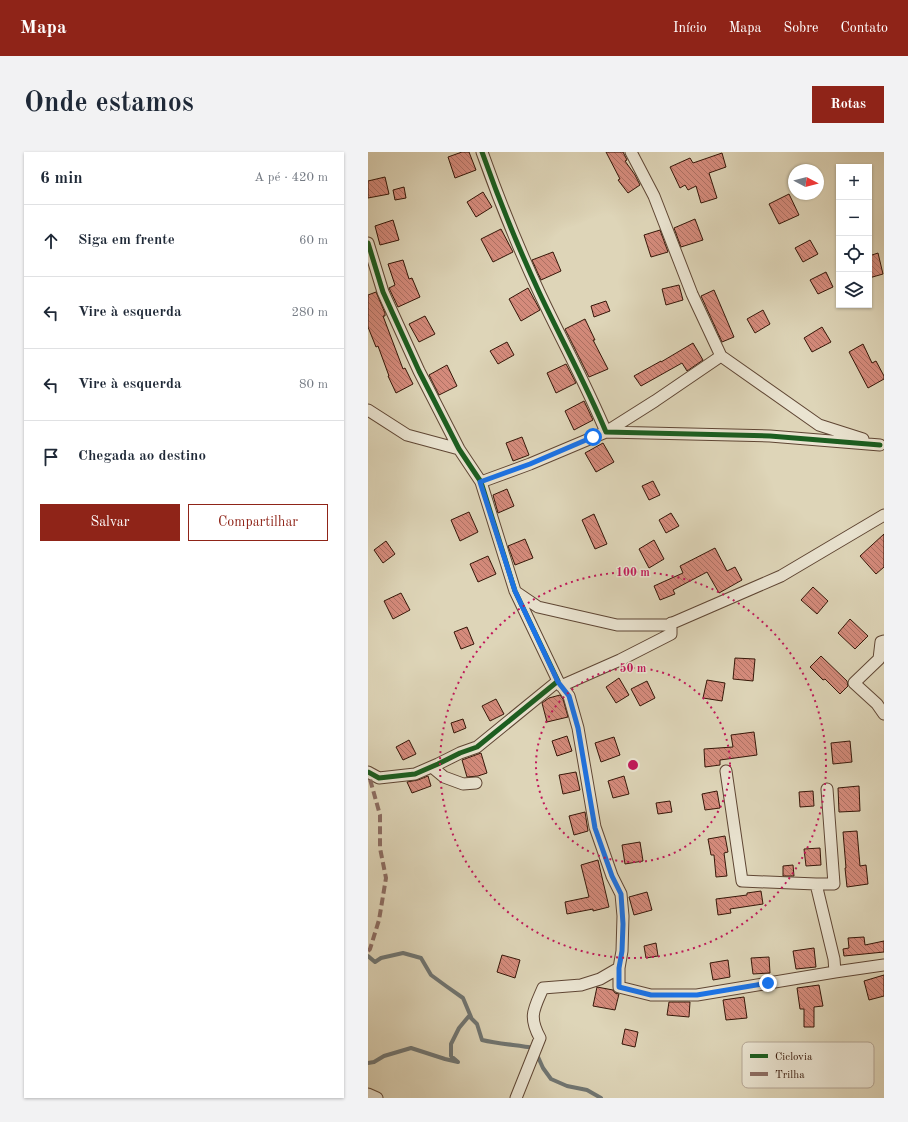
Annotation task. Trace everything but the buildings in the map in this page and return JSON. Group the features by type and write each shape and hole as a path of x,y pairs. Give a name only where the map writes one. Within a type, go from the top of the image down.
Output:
{"street":[{"path":"482,152 500,202 539,291 593,401 606,432"},
{"path":"631,152 654,196 692,294 721,356 819,425 882,445"},
{"path":"368,243 382,292 419,371 459,449 480,482 515,591 559,684 569,696 578,728 595,828 612,876 621,894 623,916 619,987 651,995 697,995 884,965"},
{"path":"480,482 530,464 606,432 721,356"},
{"path":"368,410 407,435 459,449"},
{"path":"606,432 770,436 882,445"},
{"path":"515,591 538,606 617,625 668,624 781,576 883,517"},
{"path":"368,772 379,778 415,774 478,747 559,684 620,660 671,634 671,623"},
{"path":"884,641 882,642 880,659 854,684 877,704 884,714"},
{"path":"432,767 444,777 463,784 476,783"},
{"path":"726,771 742,881 834,884 827,789"},
{"path":"816,884 834,959 835,972"},
{"path":"516,1098 540,1038 535,1028 533,1012 542,988 581,985 600,979 619,968"},
{"path":"368,1094 377,1098"}],"waterway":[{"path":"368,956 375,962 381,958 403,953 421,958 431,975 463,998 471,1017"},
{"path":"368,1063 374,1062 384,1056 411,1048 458,1062 451,1056 451,1044 459,1028 469,1016 477,1024 482,1040 534,1048 543,1068 551,1079 567,1086 587,1090 601,1098"}],"marked path":[{"path":"368,772 380,815 380,848 386,878 379,920 370,949 368,951"}],"cycle path":[{"path":"482,152 502,206 547,310 590,396 606,432 770,436 880,445"},
{"path":"368,243 383,292 419,371 459,449 481,482 515,591 558,681 477,747 460,753 415,774 379,778 368,772"}],"route":[{"path":"593,437 530,464 480,482 515,591 558,682 569,696 578,728 595,828 612,876 621,894 623,924 622,951 619,968 619,987 651,995 697,995 768,983"}]}
